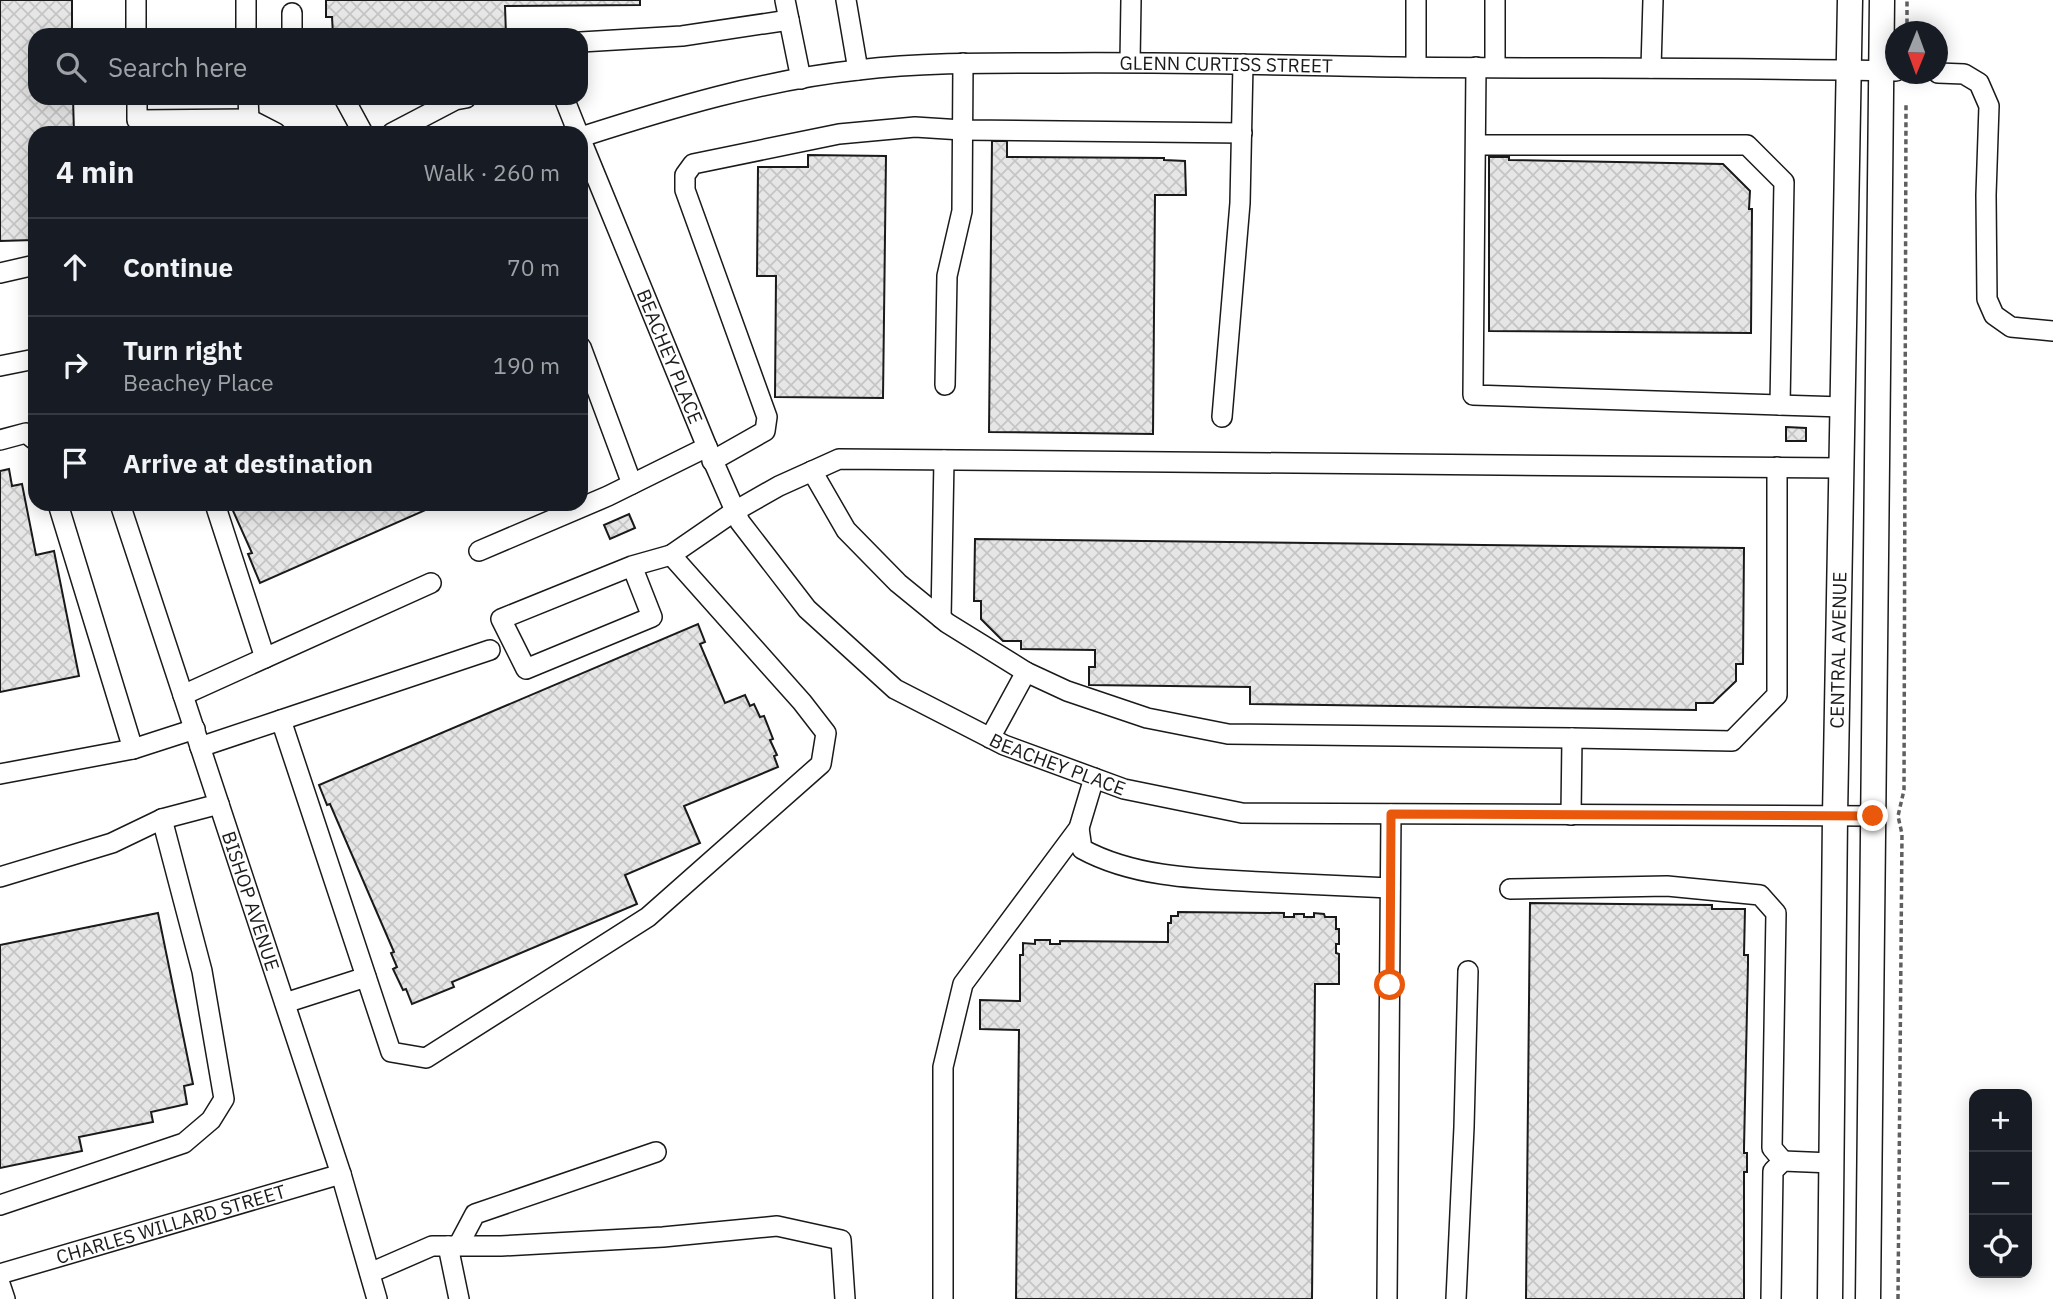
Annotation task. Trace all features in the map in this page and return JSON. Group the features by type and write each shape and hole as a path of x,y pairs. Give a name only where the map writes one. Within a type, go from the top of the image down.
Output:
{"main road":[{"name":"CENTRAL AVENUE","path":"1830,1299 1835,816 1850,0"},
{"name":"CENTRAL AVENUE","path":"1882,0 1885,36"},
{"name":"CENTRAL AVENUE","path":"1868,1299 1877,469 1888,84"},
{"path":"1842,468 1877,469"},
{"path":"1832,1163 1869,1163"}],"street":[{"path":"136,0 136,28"},
{"path":"246,0 246,28"},
{"path":"785,0 801,79"},
{"path":"846,0 858,70"},
{"path":"1129,62 1130,0"},
{"path":"1416,0 1416,67"},
{"path":"1495,0 1476,145 1473,395 1843,407"},
{"path":"1651,68 1653,0"},
{"path":"292,13 292,28"},
{"path":"588,43 682,36 789,20"},
{"name":"GLENN CURTISS STREET","path":"588,135 689,103 801,79 858,70 963,63 1129,62 1885,71"},
{"path":"945,385 947,276 962,211 963,63"},
{"path":"1222,417 1240,203 1244,64"},
{"path":"1948,73 1964,74 1979,83 1989,106 1987,299 1994,315 2011,327 2045,331"},
{"path":"137,105 137,120 248,126 248,105"},
{"path":"348,105 359,126"},
{"path":"406,126 446,105"},
{"name":"BEACHEY PLACE","path":"567,105 575,126"},
{"path":"588,503 765,431 767,417 685,190 685,175 693,164 839,134 915,127 962,130 1242,133"},
{"path":"1476,145 1747,145 1784,182 1780,405"},
{"name":"BEACHEY PLACE","path":"588,157 709,454 740,522 807,609 895,689 990,738 1124,789 1242,813 1873,816"},
{"path":"0,274 28,267"},
{"path":"0,366 28,360"},
{"path":"588,366 632,484"},
{"path":"0,440 28,435"},
{"path":"632,566 652,618 526,669 501,619 632,566 671,555 735,511 779,486 839,459 1842,468"},
{"path":"941,618 944,460"},
{"path":"812,471 846,530 898,583 941,618 1026,672 1066,691 1147,718 1228,734 1732,741 1777,695 1777,467"},
{"path":"60,511 133,749"},
{"name":"BISHOP AVENUE","path":"122,511 341,1174 377,1299"},
{"path":"217,511 265,658"},
{"path":"479,551 570,511"},
{"path":"281,720 391,1052 426,1058 648,917 821,764 826,733 802,702 671,555"},
{"path":"183,695 431,583"},
{"path":"0,774 281,720 490,650"},
{"path":"990,738 1026,672"},
{"path":"1571,815 1572,738"},
{"path":"943,1299 943,1067 963,984 1079,828 1094,778"},
{"path":"0,877 112,843 162,819 219,804"},
{"path":"1387,1299 1391,814"},
{"path":"0,1205 184,1143 211,1120 225,1099 202,971 162,819"},
{"path":"1079,828 1082,849 1100,859 1137,868 1194,878 1390,888"},
{"path":"1510,889 1667,886 1760,895 1776,913 1772,1148 1783,1161"},
{"path":"1456,1299 1468,971"},
{"path":"285,1003 366,977"},
{"path":"458,1299 453,1246 475,1214 656,1152"},
{"path":"1771,1299 1773,1171 1783,1161 1832,1163"},
{"name":"CHARLES WILLARD STREET","path":"0,1274 341,1174"},
{"path":"370,1273 432,1246 663,1237 777,1226 841,1240 845,1299"},
{"path":"0,1284 5,1299"}],"path":[{"path":"1907,0 1907,21"},
{"path":"1898,1299 1902,834 1898,816 1905,776 1906,105"}],"building":[{"path":"0,0 72,0 72,28 28,28 28,105 73,105 74,126 28,126 28,240 0,241"},
{"path":"326,0 640,0 640,5 505,6 506,28 333,28 332,17 326,17"},
{"path":"992,141 1007,141 1007,157 1164,158 1185,161 1186,195 1155,195 1153,434 989,432"},
{"path":"808,155 886,156 883,398 775,397 776,276 757,276 758,167 808,167"},
{"path":"1489,157 1509,157 1509,160 1723,164 1750,191 1751,333 1489,331"},
{"path":"1786,427 1806,428 1806,441 1786,441"},
{"path":"9,469 12,486 22,484 36,555 54,551 79,676 0,692 0,471"},
{"path":"233,511 423,511 260,583 248,554 252,553"},
{"path":"629,514 635,528 610,539 604,525"},
{"path":"975,539 1744,548 1743,664 1736,664 1736,681 1713,703 1696,703 1696,710 1250,704 1250,687 1089,685 1089,667 1095,667 1095,650 1021,649 1021,641 1003,641 981,619 981,601 974,601"},
{"path":"698,624 705,642 700,644 725,703 745,695 750,706 754,704 760,717 764,716 773,739 770,740 777,755 774,756 778,767 684,806 700,843 625,875 637,904 452,982 454,987 412,1004 393,969 397,967 391,953 394,952 330,804 327,805 319,785"},
{"path":"1530,903 1712,905 1712,909 1745,909 1744,955 1748,955 1748,964 1744,1299 1526,1299"},
{"path":"1178,912 1284,913 1284,917 1304,914 1304,917 1314,917 1314,913 1336,917 1336,929 1339,929 1336,953 1339,954 1339,984 1315,984 1312,1299 1016,1299 1019,1030 980,1029 980,1000 1020,1001 1020,955 1023,955 1023,943 1035,944 1035,940 1050,940 1050,944 1060,944 1060,941 1168,942 1168,923 1171,923 1171,916 1178,916"},
{"path":"158,913 193,1084 184,1086 187,1104 151,1112 153,1122 79,1137 82,1151 0,1168 0,945"}],"route":[{"path":"1390,985 1391,814 1873,816"}]}
